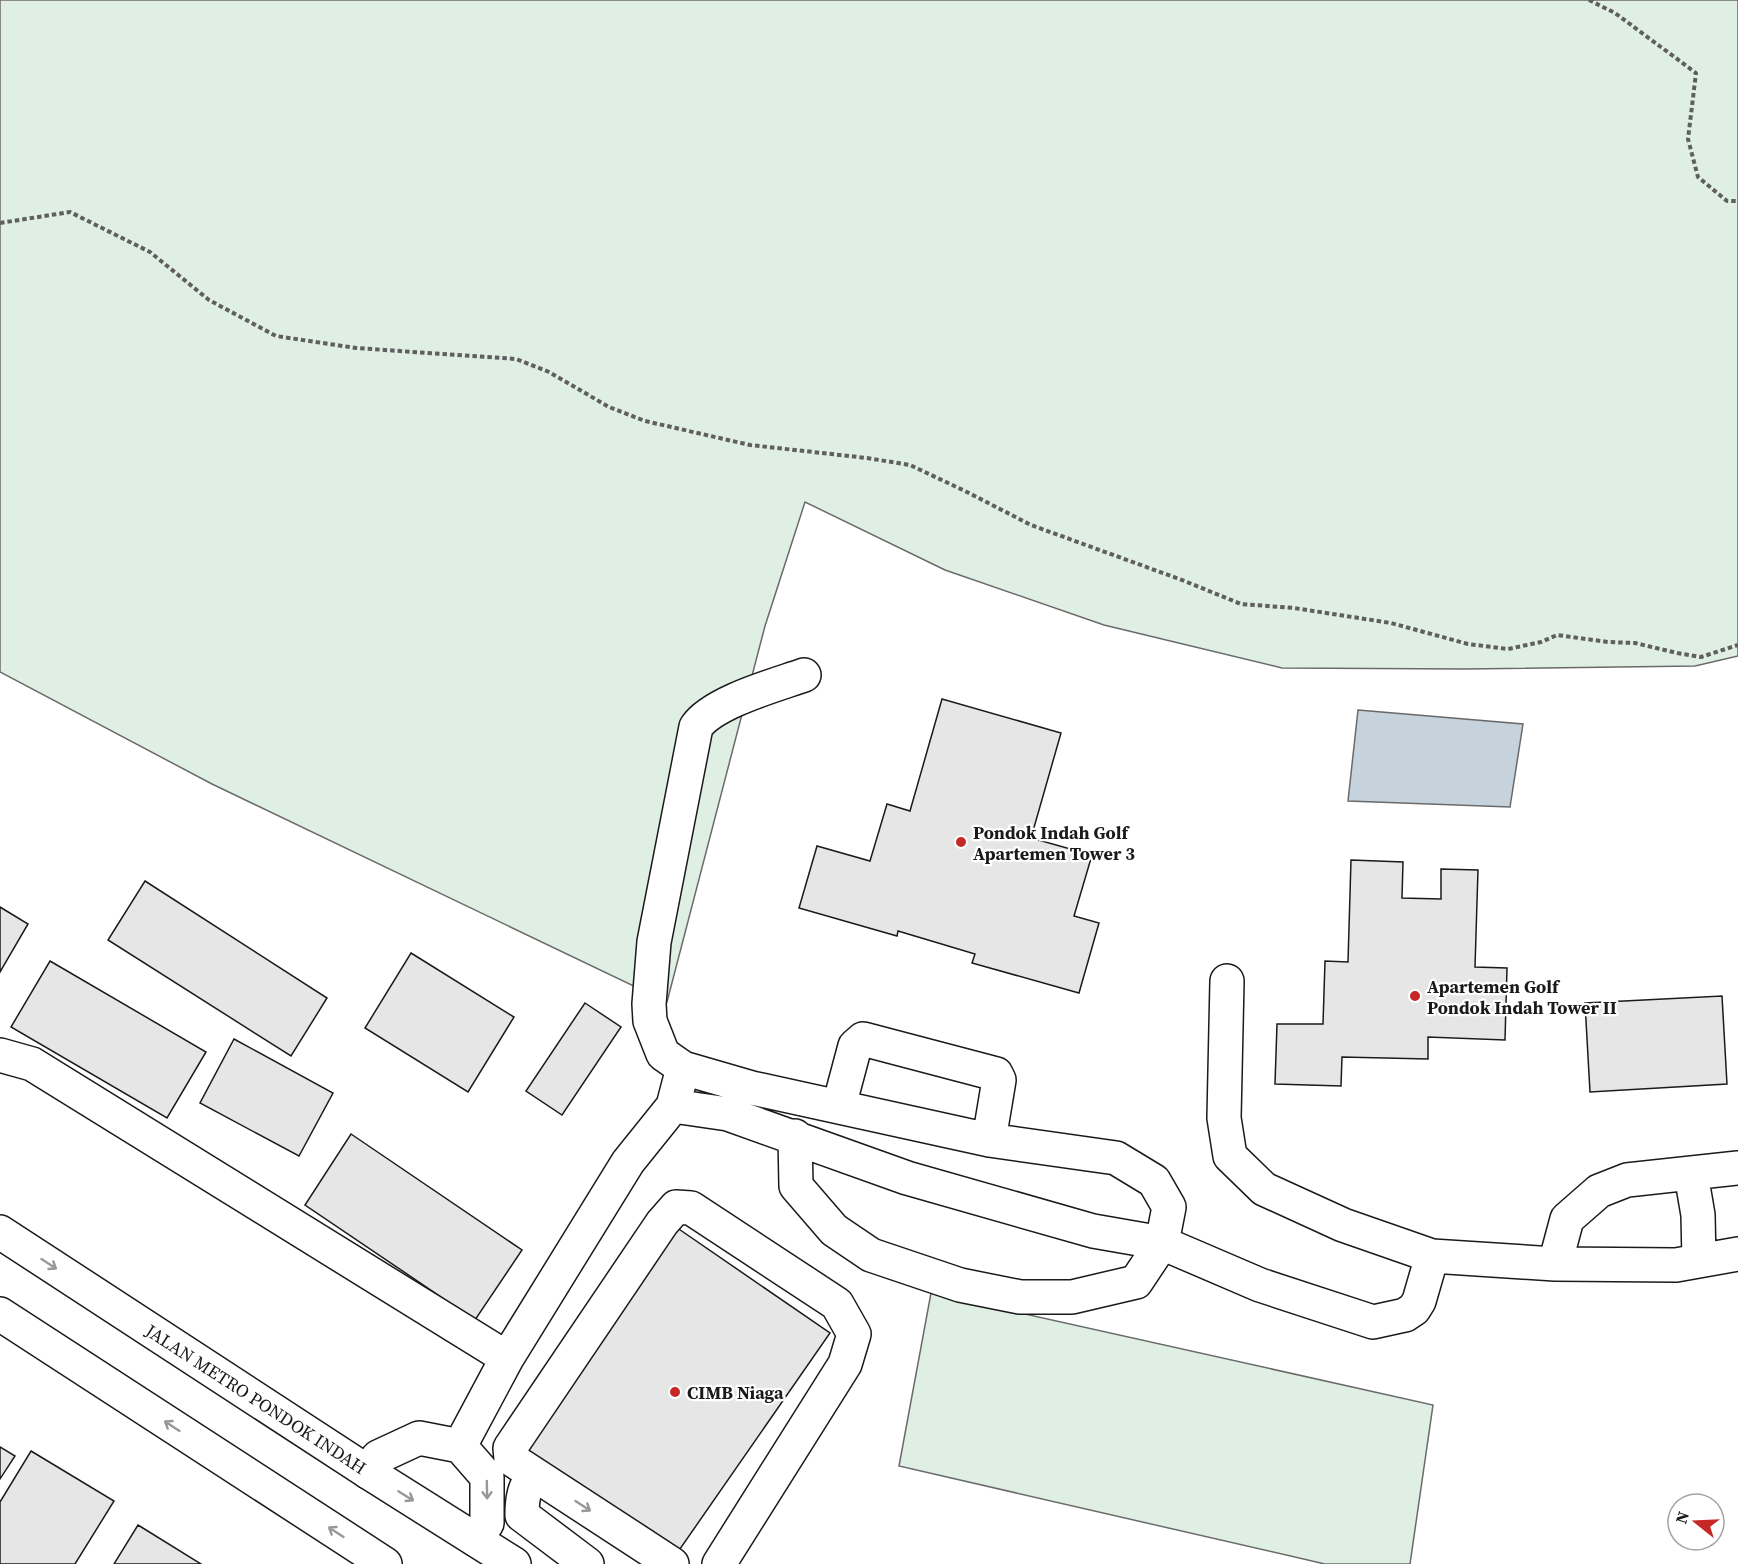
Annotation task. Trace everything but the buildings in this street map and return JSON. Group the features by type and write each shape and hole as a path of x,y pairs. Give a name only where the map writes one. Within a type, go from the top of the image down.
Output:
{"main road":[{"path":"795,1136 796,1185 834,1230 871,1255 960,1285 1020,1297 1072,1297 1110,1290 1136,1282 1162,1243 1169,1207 1155,1181 1116,1158 990,1140 752,1088 683,1068 663,1054 650,1021 648,1004 654,942 696,727 709,714 738,699 804,675"},
{"path":"1227,981 1224,1118 1230,1156 1264,1189 1344,1225 1432,1256 1555,1264 1676,1265 1738,1254"},
{"path":"839,1106 855,1046 863,1039 996,1074 999,1080 990,1140"},
{"path":"0,1055 32,1064 507,1358"},
{"path":"460,1446 507,1358 628,1162 673,1106 683,1068"},
{"path":"673,1106 728,1114 795,1136 907,1178 1093,1231 1162,1243 1260,1285 1373,1322 1406,1315 1414,1309 1419,1301 1432,1256"},
{"path":"1555,1264 1567,1219 1599,1191 1627,1180 1738,1168"},
{"path":"1691,1174 1698,1215 1700,1261"},
{"path":"665,1562 511,1460 510,1448 662,1223 676,1207 692,1208 837,1304 854,1334 845,1364 719,1564"},
{"name":"JALAN METRO PONDOK INDAH","path":"0,1232 368,1472 514,1564"},
{"path":"0,1314 385,1564"},
{"path":"368,1472 378,1457 419,1438 460,1446 487,1477 487,1523 476,1540"},
{"path":"534,1474 522,1498 522,1515 586,1564"}],"path":[{"path":"1589,0 1615,13 1696,73 1688,139 1698,177 1727,201 1738,201"},
{"path":"0,223 70,212 150,252 209,300 276,336 356,348 516,359 549,372 609,407 645,421 750,445 910,465 965,490 1031,525 1241,604 1294,608 1391,624 1468,644 1508,649 1540,642 1557,635 1635,643 1677,654 1701,657 1738,645"}],"green space":[{"path":"0,0 1738,0 1738,656 1695,666 1465,669 1282,668 1104,625 945,570 805,502 765,626 667,1002 212,784 0,672"},
{"path":"931,1293 1433,1405 1410,1564 1325,1564 899,1466"}],"shaded area":[{"path":"1358,710 1523,724 1510,807 1348,801"}],"place":[{"name":"Pondok Indah Golf Apartemen Tower 3","path":"961,842"},
{"name":"Apartemen Golf Pondok Indah Tower II","path":"1415,996"},
{"name":"CIMB Niaga","path":"675,1392"}]}
